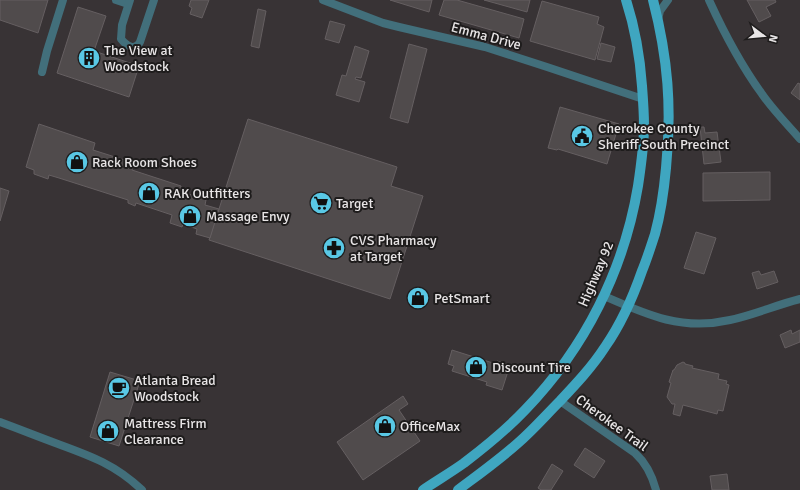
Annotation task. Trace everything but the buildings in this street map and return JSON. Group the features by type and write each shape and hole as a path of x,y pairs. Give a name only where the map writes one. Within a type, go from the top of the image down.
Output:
{"main road":[{"name":"Highway 92","path":"423,490 464,463 506,429 526,410 544,389 585,333 604,296 623,250 635,203 643,152 643,99 637,43 626,0"},
{"path":"458,490 519,443 541,422 577,383 606,347 618,327 639,281 655,233 665,182 668,149 669,105 666,59 653,0"}],"street":[{"path":"42,72 63,0"},
{"path":"116,0 129,2 122,25 121,39 126,44 135,47 138,46 140,42 154,0"},
{"name":"Emma Drive","path":"323,0 383,23 485,47 643,99"},
{"path":"658,20 660,11 668,0"},
{"path":"706,0 711,4 731,45 750,78 800,139"},
{"path":"604,296 664,319 682,323 699,324 731,320 800,299"},
{"name":"Cherokee Trail","path":"560,401 643,460 649,470 656,490"},
{"path":"0,422 102,461 114,467 142,490"}],"place":[{"name":"The View at Woodstock","path":"89,58"},
{"name":"Cherokee County Sheriff South Precinct","path":"582,136"},
{"name":"Rack Room Shoes","path":"77,162"},
{"name":"RAK Outfitters","path":"149,193"},
{"name":"Target","path":"321,203"},
{"name":"Massage Envy","path":"190,216"},
{"name":"CVS Pharmacy at Target","path":"334,248"},
{"name":"PetSmart","path":"418,298"},
{"name":"Discount Tire","path":"476,367"},
{"name":"Atlanta Bread Woodstock","path":"119,388"},
{"name":"OfficeMax","path":"385,426"},
{"name":"Mattress Firm Clearance","path":"108,431"}]}
